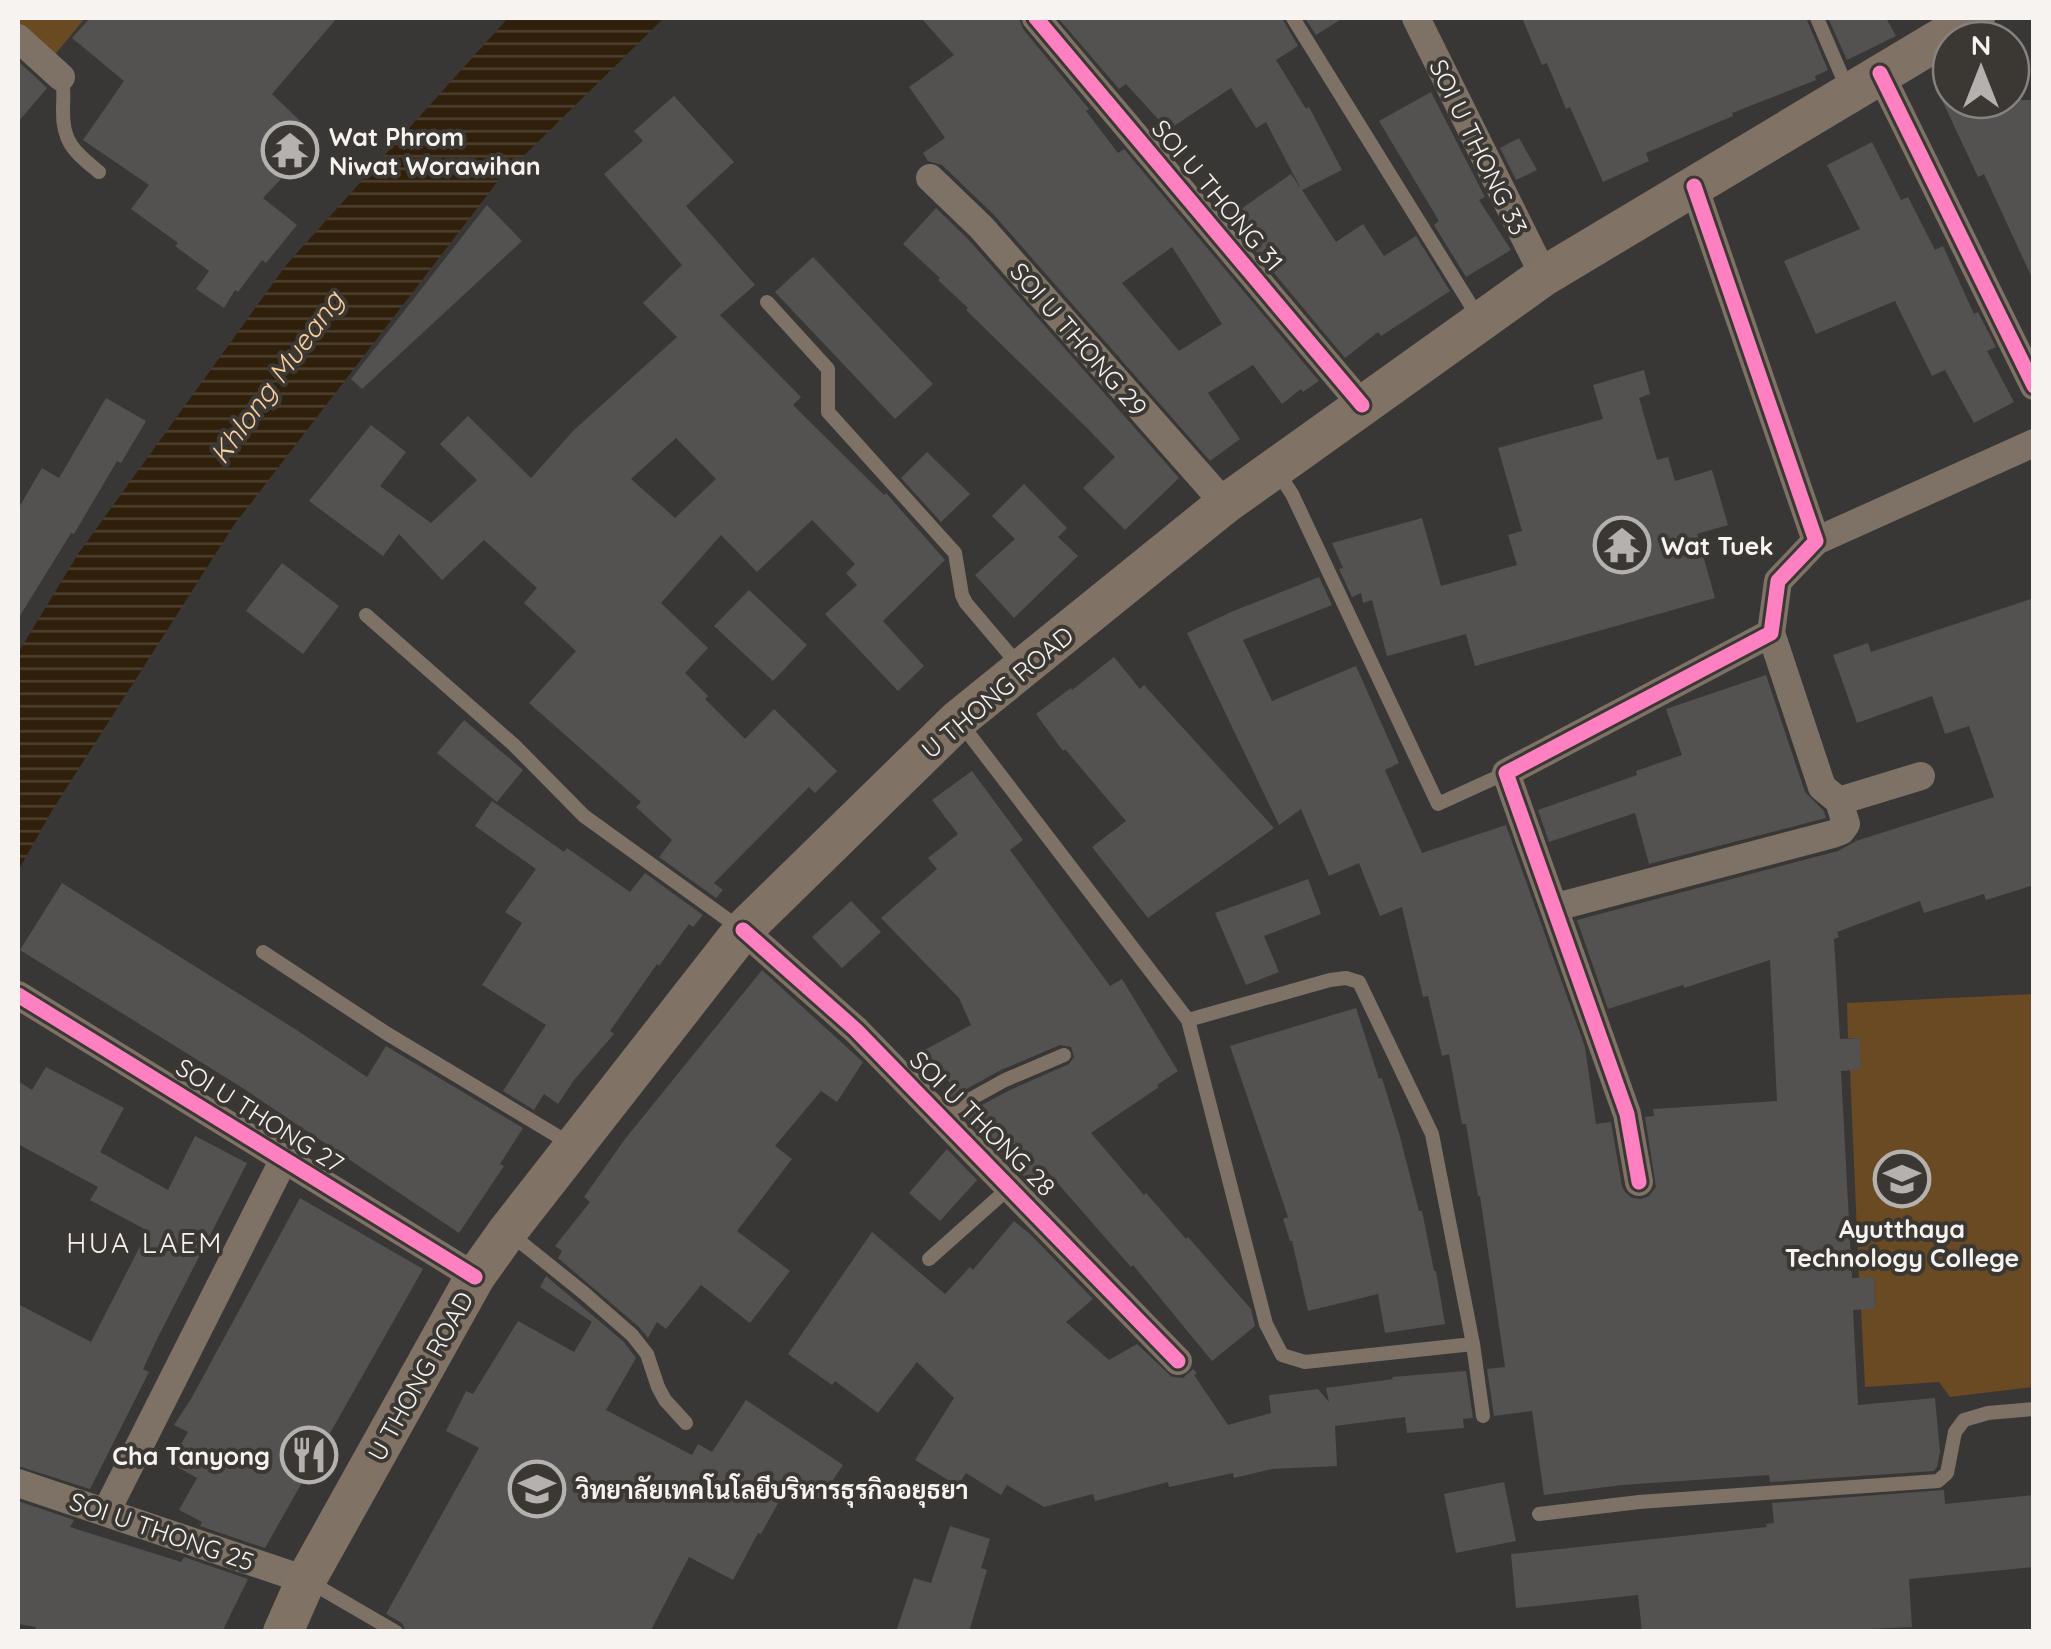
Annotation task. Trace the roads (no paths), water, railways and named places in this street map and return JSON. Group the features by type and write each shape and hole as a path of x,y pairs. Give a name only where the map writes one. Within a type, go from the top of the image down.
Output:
{"main road":[{"name":"U THONG ROAD","path":"282,1632 306,1580 476,1277 507,1232 743,930 958,720 1225,504 1480,320 1544,276 1931,41"}],"street":[{"name":"SOI U THONG 31","path":"1036,18 1362,405"},
{"name":"SOI U THONG 33","path":"1416,18 1544,276"},
{"path":"18,38 61,78"},
{"path":"1864,83 2034,386"},
{"name":"SOI U THONG 29","path":"930,178 981,228 1225,504"},
{"path":"1694,186 1816,541"},
{"path":"1556,907 1842,831 1846,824 1839,801 1822,787 1771,633 1778,581 1816,541 2034,443"},
{"path":"1639,1182 1627,1114 1506,772 1771,633"},
{"path":"1839,801 1921,776"},
{"name":"SOI U THONG 28","path":"743,930 856,1030 1178,1361"},
{"name":"SOI U THONG 27","path":"18,995 476,1277"},
{"path":"106,1512 284,1159"},
{"name":"SOI U THONG 25","path":"18,1483 306,1580"}],"lane":[{"path":"1292,18 1480,320"},
{"path":"1816,18 1864,83"},
{"path":"61,78 65,90 65,134 72,150 99,172"},
{"path":"767,302 828,369 828,412 955,553 966,603 1021,669"},
{"path":"1274,469 1292,494 1438,804 1506,772"},
{"path":"366,615 514,745 584,816 743,930"},
{"path":"958,720 1188,1020 1266,1324 1282,1355 1305,1362 1473,1344"},
{"path":"263,952 386,1033 574,1146"},
{"path":"1188,1020 1330,980 1346,978 1359,982 1432,1134 1484,1416"},
{"path":"940,1116 1005,1080 1064,1055"},
{"path":"929,1259 1010,1187"},
{"path":"507,1232 632,1335 647,1354 665,1400 686,1423"},
{"path":"1539,1514 1639,1502 1938,1481 1947,1472 1955,1432 1964,1420 1988,1413 2034,1409"},
{"path":"306,1580 396,1632"}],"water":[{"name":"Khlong Mueang","path":"508,18 664,18 498,181 234,525 53,809 18,871 18,653 78,554 287,264"}],"place":[{"name":"Wat Phrom Niwat Worawihan","path":"290,150"},
{"name":"Wat Tuek","path":"1622,545"},
{"name":"Ayutthaya Technology College","path":"1902,1179"},
{"name":"Cha Tanyong","path":"309,1455"},
{"name":"วิทยาลัยเทคโนโลยีบริหารธุรกิจอยุธยา","path":"537,1489"}],"district":[{"name":"HUA LAEM","path":"145,1242"}]}
